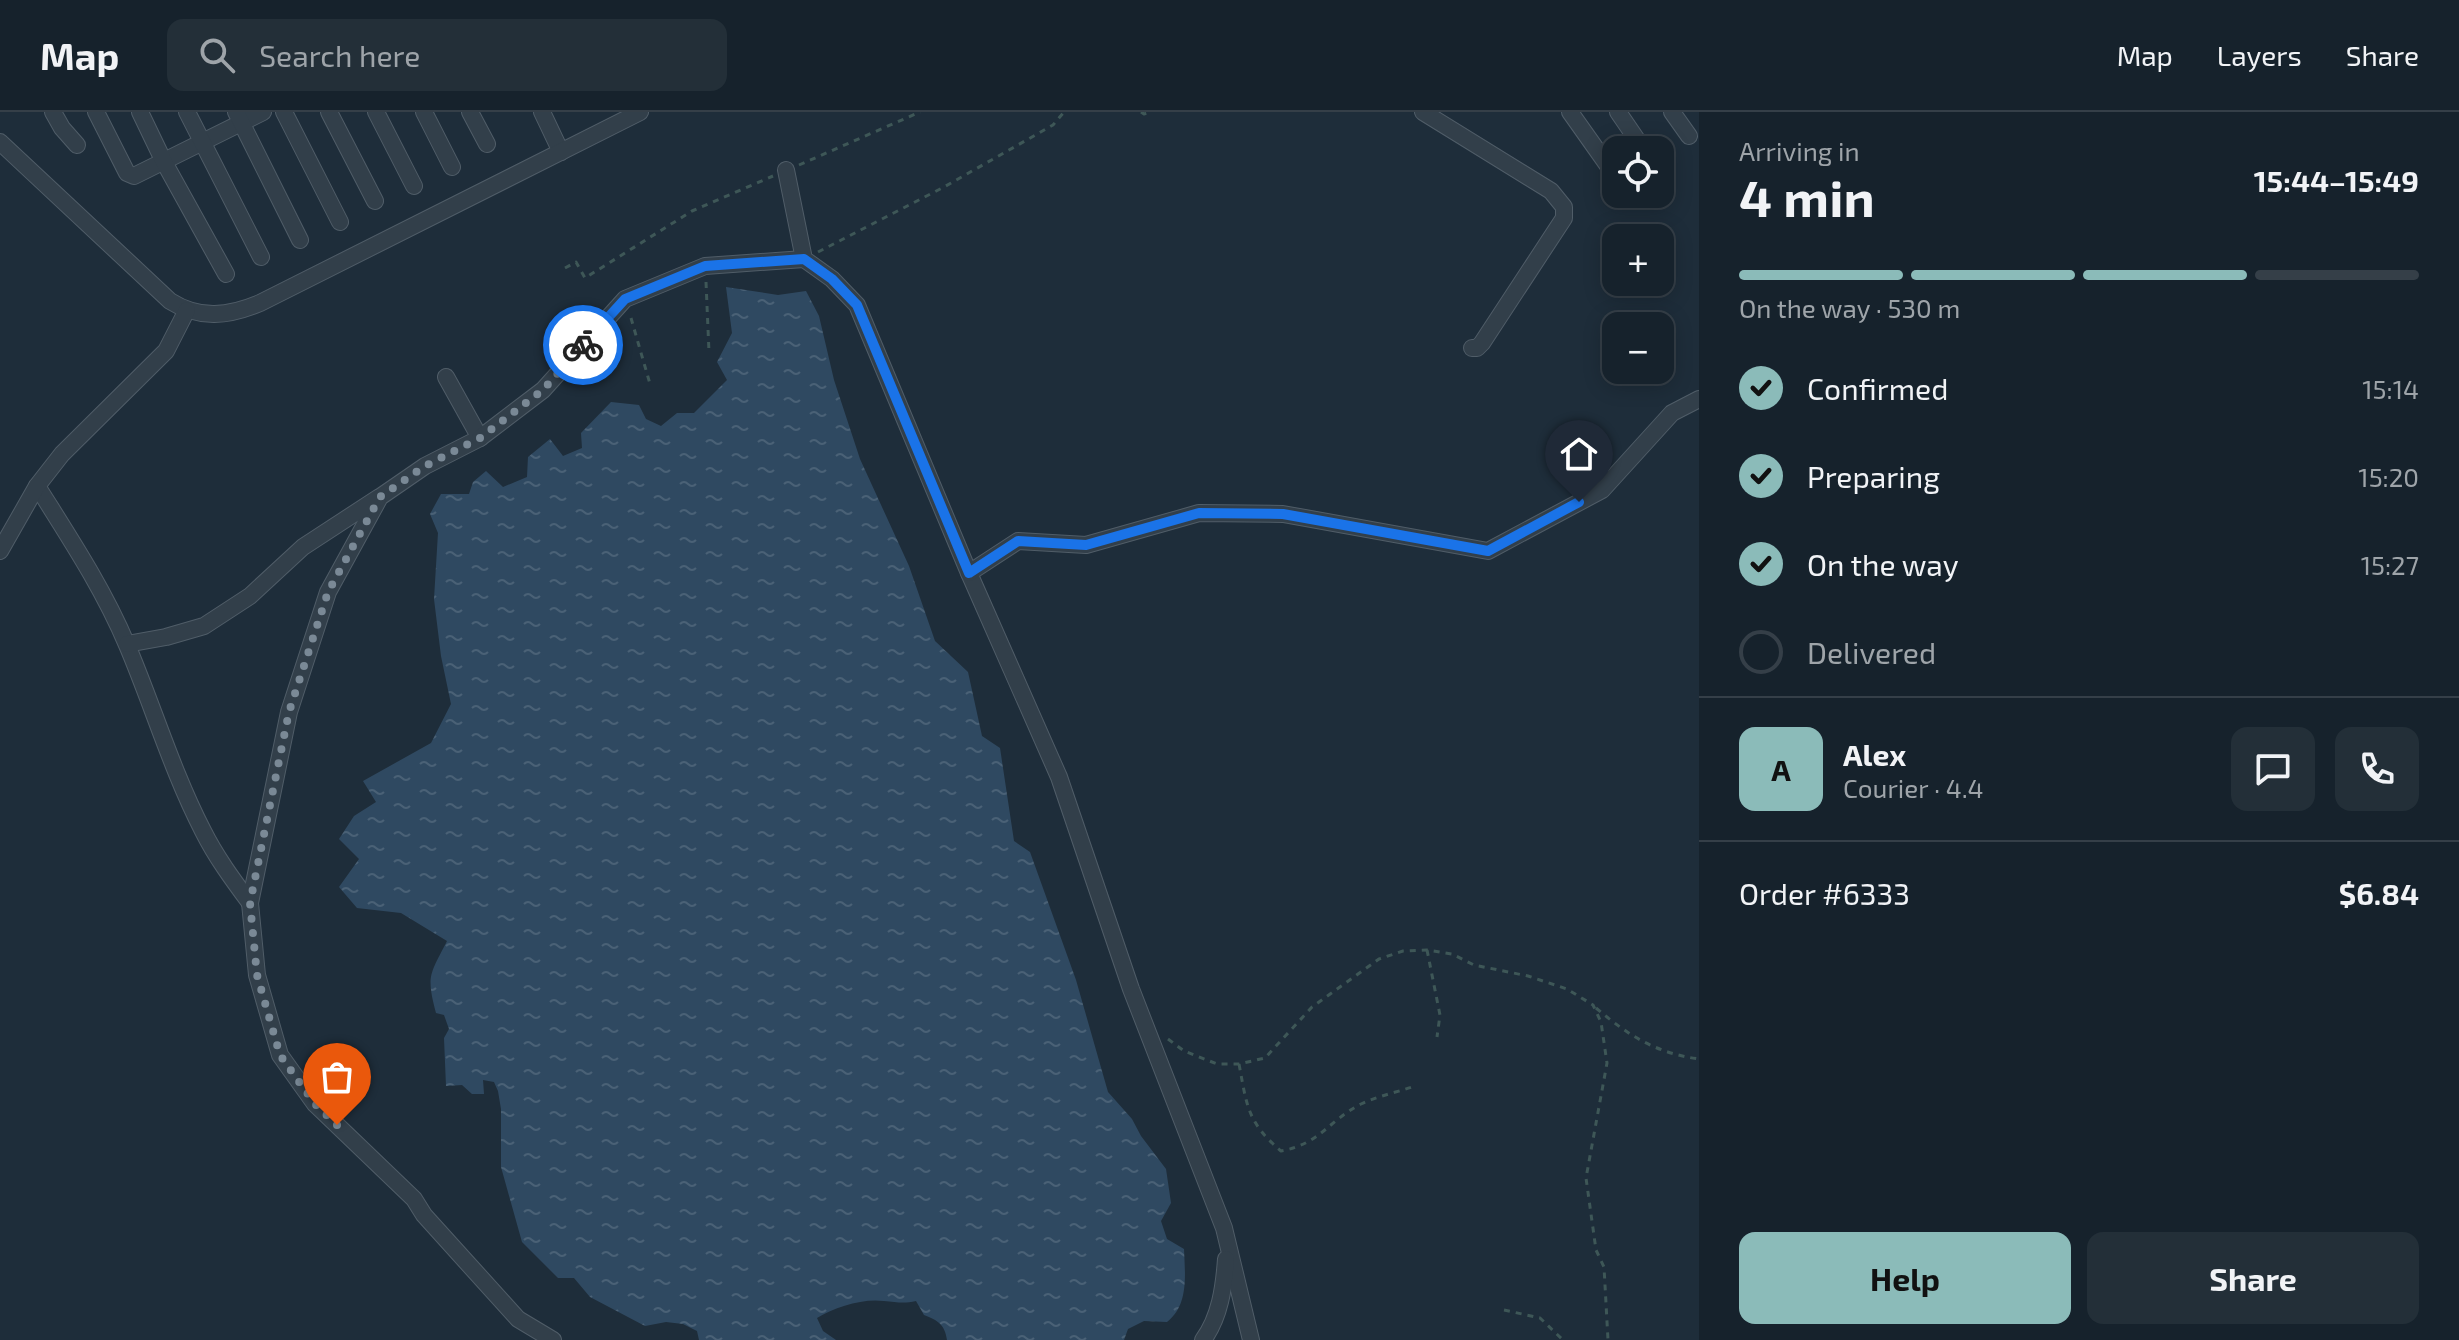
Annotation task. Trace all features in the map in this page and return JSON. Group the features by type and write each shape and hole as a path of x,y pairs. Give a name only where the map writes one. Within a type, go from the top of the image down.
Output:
{"street":[{"path":"53,112 77,145"},
{"path":"96,112 127,173 134,176 202,143 238,118 263,112"},
{"path":"140,112 226,274"},
{"path":"187,112 261,257"},
{"path":"284,112 340,222"},
{"path":"329,112 375,201"},
{"path":"376,112 414,186"},
{"path":"424,112 452,167"},
{"path":"470,112 487,144"},
{"path":"542,112 561,152"},
{"path":"0,142 150,284 187,310 216,315 248,308 640,112"},
{"path":"1423,112 1551,191 1564,207 1564,218 1524,282 1482,343 1472,348"},
{"path":"1570,112 1602,157"},
{"path":"1618,112 1634,136"},
{"path":"1672,112 1689,136"},
{"path":"238,118 300,240"},
{"path":"786,170 804,259"},
{"path":"127,644 204,626 250,596 303,547 425,466 480,438 543,390 625,299 705,266 804,259 832,279 857,305 969,573 1059,777 1131,989 1224,1228 1251,1340"},
{"path":"0,551 37,486 62,454 166,351 187,310"},
{"path":"446,377 480,438"},
{"path":"969,573 1018,541 1086,545 1199,513 1283,514 1488,551 1602,490 1672,413 1699,399"},
{"path":"37,486 96,580 127,644 173,764 203,831 250,903"},
{"path":"380,497 328,592 289,712 250,903 257,975 280,1055 315,1104 414,1199 424,1215 518,1319 553,1340"},
{"path":"1203,1340 1210,1331 1224,1289 1227,1242"}],"path":[{"path":"565,268 576,262 585,278 692,211 920,112"},
{"path":"804,259 944,187 1053,125 1064,112"},
{"path":"1141,112 1151,112"},
{"path":"705,266 709,352"},
{"path":"625,299 650,384"},
{"path":"1427,950 1440,1015 1437,1037"},
{"path":"1163,1032 1172,1044 1217,1064 1239,1064 1265,1058 1312,1007 1379,959 1403,951 1427,950 1452,954 1474,965 1528,976 1567,989 1593,1005 1626,1033 1649,1046 1699,1059"},
{"path":"1593,1005 1601,1022 1607,1063 1586,1178 1596,1250 1604,1267 1608,1340"},
{"path":"1239,1064 1246,1105 1260,1133 1281,1151 1314,1141 1331,1123 1363,1103 1415,1086"},
{"path":"1504,1310 1540,1318 1563,1340"}],"water":[{"path":"726,287 778,295 806,291 819,316 834,380 860,459 909,566 935,641 968,672 982,736 1000,748 1014,841 1030,852 1076,980 1108,1092 1132,1119 1166,1169 1171,1203 1161,1221 1167,1239 1184,1249 1182,1298 1167,1322 1144,1321 1128,1329 1124,1340 947,1340 943,1327 924,1315 916,1301 876,1300 849,1304 817,1318 823,1331 836,1340 699,1340 697,1331 683,1324 666,1322 645,1326 590,1297 574,1278 558,1278 522,1242 501,1167 501,1109 494,1082 483,1080 484,1094 472,1094 462,1085 446,1086 444,1038 449,1029 444,1015 436,1013 431,976 447,941 401,913 357,908 339,887 359,859 339,839 354,816 376,802 363,781 431,743 451,704 434,599 438,533 430,514 441,494 469,494 473,482 486,471 503,487 527,477 528,457 550,439 563,456 582,448 581,433 611,402 639,405 646,419 661,426 677,413 694,413 727,380 717,362 732,333"}],"way so far":[{"path":"337,1125 315,1104 280,1055 257,975 250,903 289,712 328,592 380,497 425,466 480,438 543,390 583,345"}],"route":[{"path":"583,345 625,299 705,266 804,259 832,279 857,305 969,573 1018,541 1086,545 1199,513 1283,514 1488,551 1579,502"}]}
